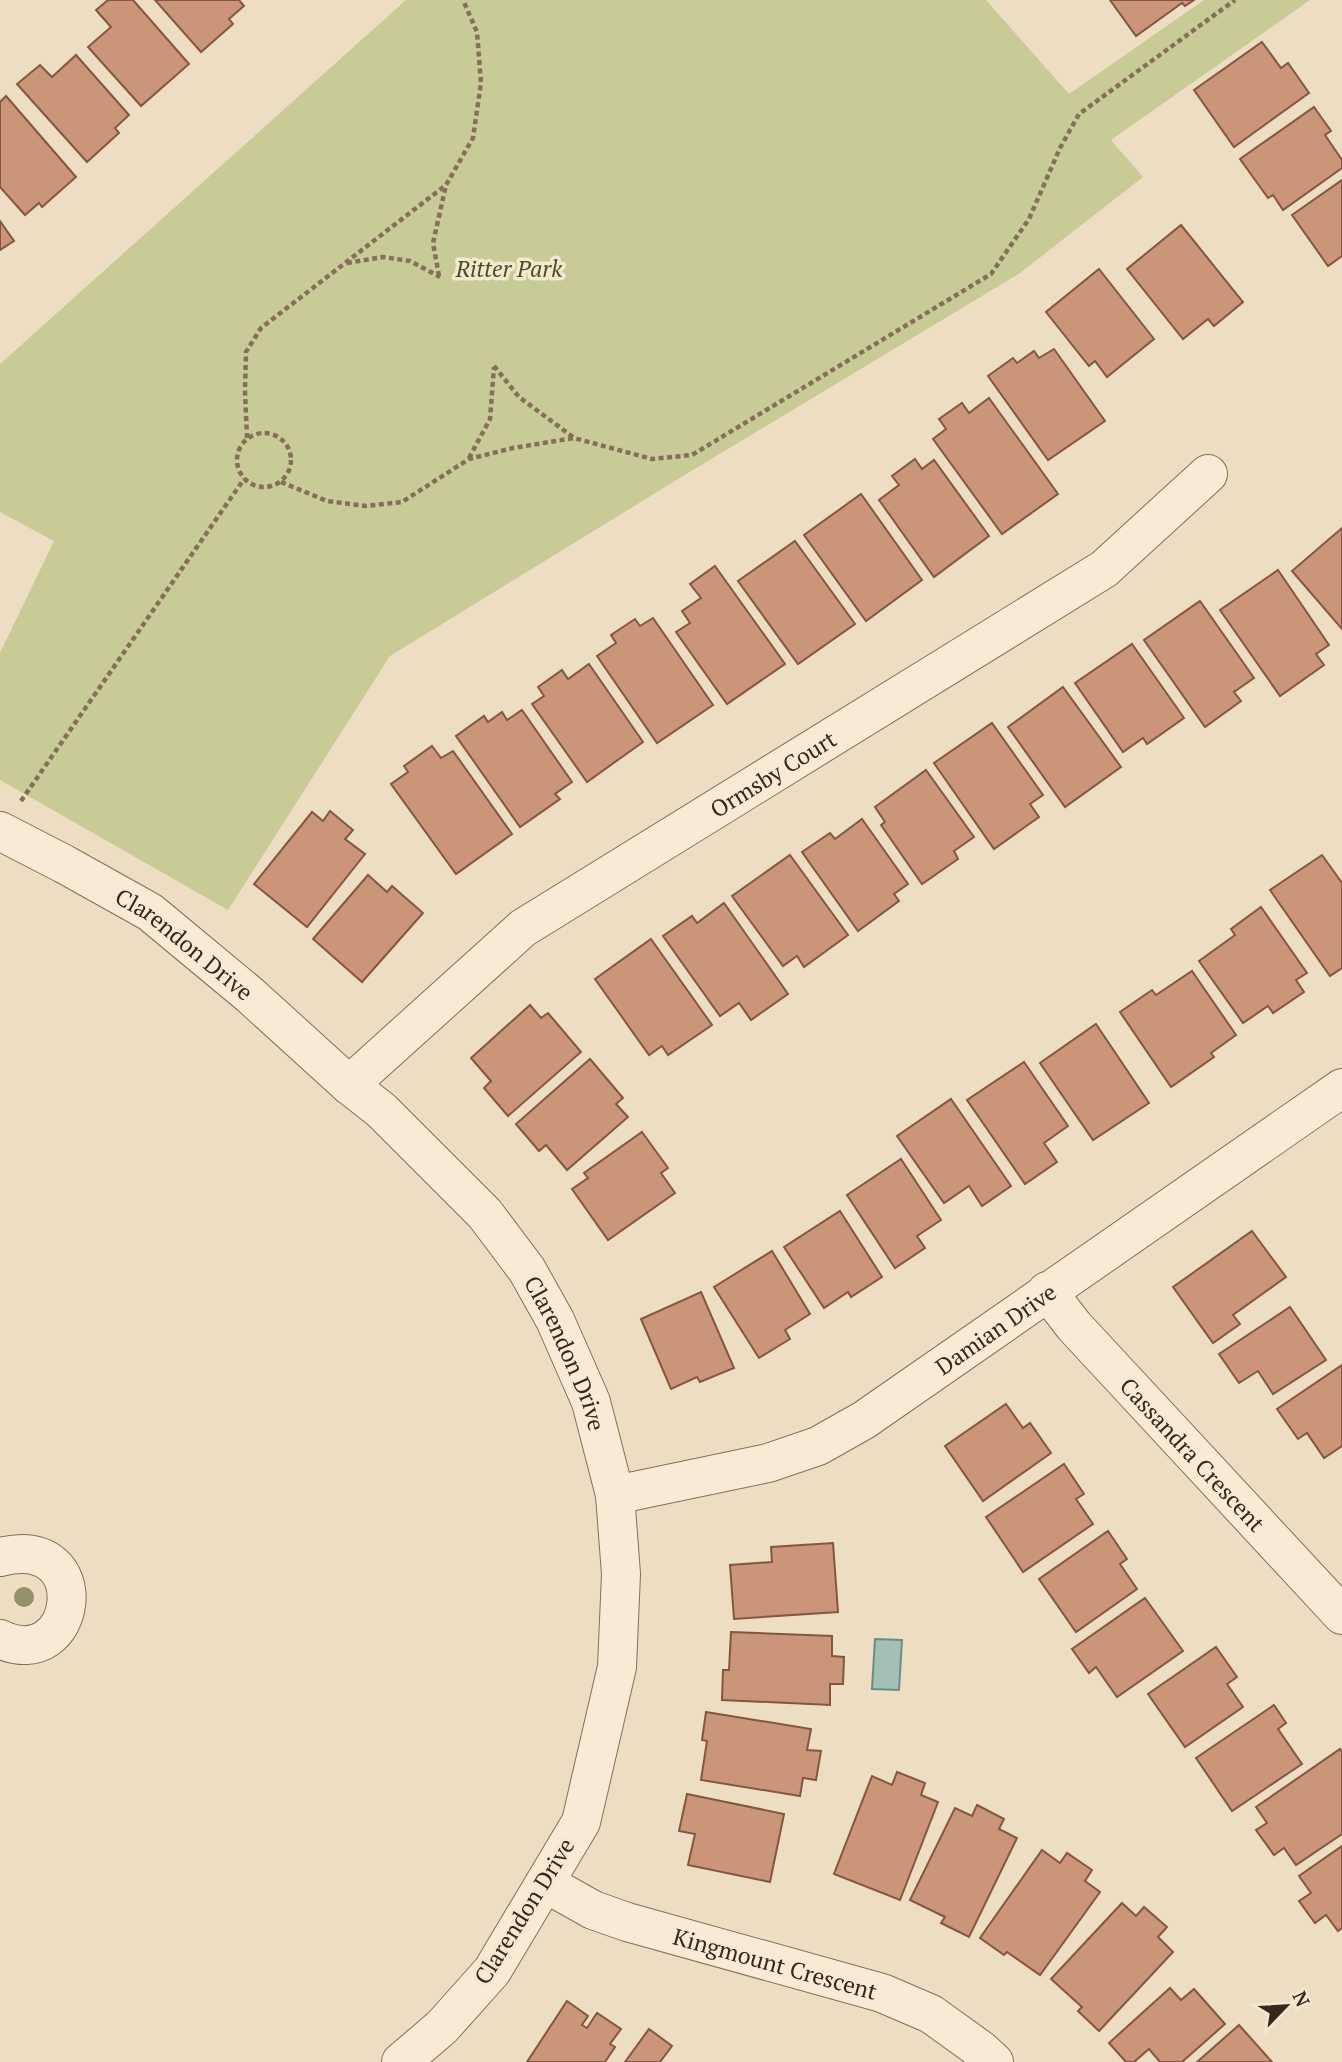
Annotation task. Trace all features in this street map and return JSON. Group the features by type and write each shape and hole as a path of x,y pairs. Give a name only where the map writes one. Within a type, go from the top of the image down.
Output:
{"street":[{"name":"Ormsby Court","path":"349,1085 523,928 1104,569 1208,474"},
{"name":"Clarendon Drive","path":"8,820 64,863 150,912 381,1110 442,1169 485,1214 527,1269 555,1320 591,1402 615,1495 621,1574 617,1667 581,1822 492,1971 442,2027 401,2062"},
{"name":"Damian Drive","path":"615,1495 768,1462 818,1446 864,1420 1342,1088"},
{"name":"Cassandra Crescent","path":"1047,1291 1079,1332 1342,1615"},
{"path":"0,1557 29,1553 43,1558 54,1566 63,1578 67,1599 63,1620 53,1633 40,1641 24,1645 0,1639"},
{"name":"Kingmount Crescent","path":"545,1884 593,1910 627,1922 882,1993 931,2014 994,2062"}],"path":[{"path":"344,264 383,257 411,261 440,277 433,243 446,185 473,138 481,83 477,33 463,0"},
{"path":"469,459 490,419 494,366 520,397 574,438 652,459 692,456 990,274 1029,219 1060,148 1079,114 1235,0"},
{"path":"247,438 246,352 261,328 446,185"},
{"path":"257,433 278,436 288,447 291,463 281,482 272,487 261,487 244,479 237,467 236,456 240,446 247,438 257,433"},
{"path":"281,482 327,501 366,506 402,502 469,459 513,447 574,438"},
{"path":"8,820 244,479"}],"green space":[{"name":"Ritter Park","path":"406,0 986,0 1069,94 1204,0 1310,0 1111,140 1143,177 1020,273 390,656 228,910 0,780 0,653 54,541 0,512 0,364"}],"shaded area":[{"path":"875,1639 902,1640 899,1690 872,1689"}],"building":[{"path":"108,0 133,0 189,64 141,106 88,47 111,27 96,10"},
{"path":"155,0 239,0 244,6 229,19 233,24 201,52"},
{"path":"1110,0 1194,0 1185,6 1182,3 1136,36"},
{"path":"1262,42 1281,68 1288,63 1309,93 1234,147 1194,90"},
{"path":"76,55 129,115 115,128 119,133 87,162 17,84 40,65 52,77"},
{"path":"6,96 76,177 42,207 39,203 25,215 0,187 0,102"},
{"path":"1314,107 1331,131 1325,135 1342,160 1342,168 1283,210 1273,195 1268,198 1240,159"},
{"path":"1342,180 1342,256 1328,266 1292,215"},
{"path":"0,221 14,241 0,250"},
{"path":"1181,225 1243,302 1214,326 1208,319 1183,339 1127,269"},
{"path":"1099,269 1154,339 1107,377 1095,361 1089,366 1046,312"},
{"path":"1054,349 1105,421 1048,460 988,376 1013,358 1017,363 1034,351 1039,358"},
{"path":"989,398 1058,494 1002,534 933,439 946,429 939,419 962,403 969,413"},
{"path":"915,459 922,469 934,460 989,536 934,577 879,500 899,485 892,476"},
{"path":"861,494 922,580 866,621 804,535"},
{"path":"1342,528 1342,629 1292,571"},
{"path":"795,541 855,624 798,664 738,581"},
{"path":"715,566 785,664 727,704 676,632 690,623 682,611 701,598 690,584"},
{"path":"1278,570 1329,645 1316,654 1324,665 1280,696 1220,610"},
{"path":"1200,601 1254,678 1234,692 1241,701 1205,727 1144,640"},
{"path":"653,618 713,705 657,743 597,656 616,643 611,635 635,619 640,626"},
{"path":"1132,644 1184,718 1147,744 1143,738 1123,752 1075,683"},
{"path":"589,664 643,742 587,782 532,704 544,696 538,687 562,670 568,679"},
{"path":"1063,687 1121,767 1065,807 1008,727"},
{"path":"522,710 572,782 555,794 560,799 520,827 456,736 484,716 488,722 502,712 507,720"},
{"path":"992,723 1043,795 1030,804 1039,817 994,849 934,763"},
{"path":"432,746 441,758 453,751 512,834 456,874 391,784 408,772 404,766"},
{"path":"926,770 974,837 954,851 958,859 922,884 881,825 885,822 875,807"},
{"path":"330,811 353,830 345,839 365,854 307,927 254,884 312,812 323,821"},
{"path":"862,819 908,884 894,894 899,901 858,931 802,852 830,833 835,839"},
{"path":"790,855 848,935 804,967 797,956 783,966 732,896"},
{"path":"1322,855 1342,883 1342,968 1330,976 1270,890"},
{"path":"368,875 387,892 392,886 423,913 362,982 313,939"},
{"path":"724,903 788,994 751,1020 739,1003 720,1016 663,936 692,916 697,923"},
{"path":"1261,907 1307,973 1296,980 1304,992 1273,1013 1268,1006 1243,1023 1199,961 1235,935 1231,929"},
{"path":"651,939 712,1025 668,1055 662,1046 649,1055 595,979"},
{"path":"1192,971 1236,1035 1211,1053 1214,1057 1171,1087 1120,1012 1152,990 1156,995"},
{"path":"530,1005 541,1018 548,1013 581,1052 508,1116 484,1088 491,1081 471,1058"},
{"path":"1096,1024 1149,1103 1093,1140 1040,1063"},
{"path":"590,1059 623,1098 616,1104 628,1117 567,1170 546,1145 539,1151 516,1124"},
{"path":"1024,1062 1068,1126 1044,1143 1057,1162 1025,1184 967,1100"},
{"path":"951,1099 1011,1186 982,1206 969,1186 944,1203 897,1136"},
{"path":"642,1132 668,1168 661,1173 675,1193 608,1240 572,1189 588,1178 584,1173"},
{"path":"901,1159 941,1220 917,1236 925,1248 895,1268 847,1195"},
{"path":"840,1211 882,1277 851,1297 848,1292 824,1308 784,1247"},
{"path":"1252,1231 1286,1277 1233,1315 1240,1324 1213,1343 1173,1287"},
{"path":"772,1251 810,1314 785,1330 790,1339 759,1358 714,1287"},
{"path":"701,1292 734,1368 700,1382 697,1377 671,1389 641,1319"},
{"path":"1290,1307 1326,1360 1273,1394 1258,1371 1239,1383 1219,1354"},
{"path":"1342,1365 1342,1446 1324,1458 1307,1433 1298,1439 1277,1409"},
{"path":"1006,1404 1023,1428 1030,1423 1051,1453 983,1501 945,1446"},
{"path":"1064,1464 1084,1494 1076,1499 1093,1524 1023,1572 986,1517"},
{"path":"1108,1531 1127,1559 1120,1564 1137,1589 1076,1632 1039,1579"},
{"path":"833,1543 838,1612 734,1619 730,1565 772,1562 771,1547"},
{"path":"1145,1598 1183,1651 1117,1697 1096,1667 1089,1673 1072,1649"},
{"path":"731,1632 832,1636 832,1656 844,1657 843,1684 830,1684 830,1705 722,1700 723,1670 729,1670"},
{"path":"1216,1647 1237,1677 1227,1684 1243,1707 1185,1747 1148,1694"},
{"path":"1274,1705 1286,1723 1278,1729 1302,1764 1232,1811 1196,1758"},
{"path":"706,1712 811,1729 807,1750 821,1751 816,1780 803,1778 800,1796 701,1780 707,1741 702,1740"},
{"path":"1340,1749 1342,1834 1296,1865 1284,1848 1274,1855 1256,1830 1267,1823 1256,1807"},
{"path":"897,1772 925,1783 921,1795 938,1802 900,1900 834,1874 872,1776 892,1785"},
{"path":"687,1794 784,1814 770,1882 688,1865 695,1834 679,1831"},
{"path":"977,1805 1004,1819 999,1829 1017,1838 969,1937 941,1923 945,1917 910,1900 955,1808 972,1816"},
{"path":"1342,1846 1342,1928 1338,1931 1326,1915 1315,1923 1299,1901 1311,1893 1299,1876"},
{"path":"1042,1850 1060,1863 1067,1853 1092,1870 1085,1881 1100,1892 1040,1975 1007,1952 1004,1955 980,1938"},
{"path":"1122,1903 1136,1916 1144,1907 1167,1927 1158,1937 1173,1952 1099,2031 1078,2011 1082,2007 1051,1979"},
{"path":"1170,1988 1181,2000 1194,1989 1225,2024 1182,2062 1160,2062 1149,2049 1134,2062 1126,2062 1109,2043"},
{"path":"567,2001 588,2016 582,2025 587,2028 597,2013 621,2029 610,2044 615,2047 605,2062 527,2062"},
{"path":"1239,2025 1272,2062 1197,2062"},
{"path":"649,2029 672,2046 660,2062 625,2062"}]}
